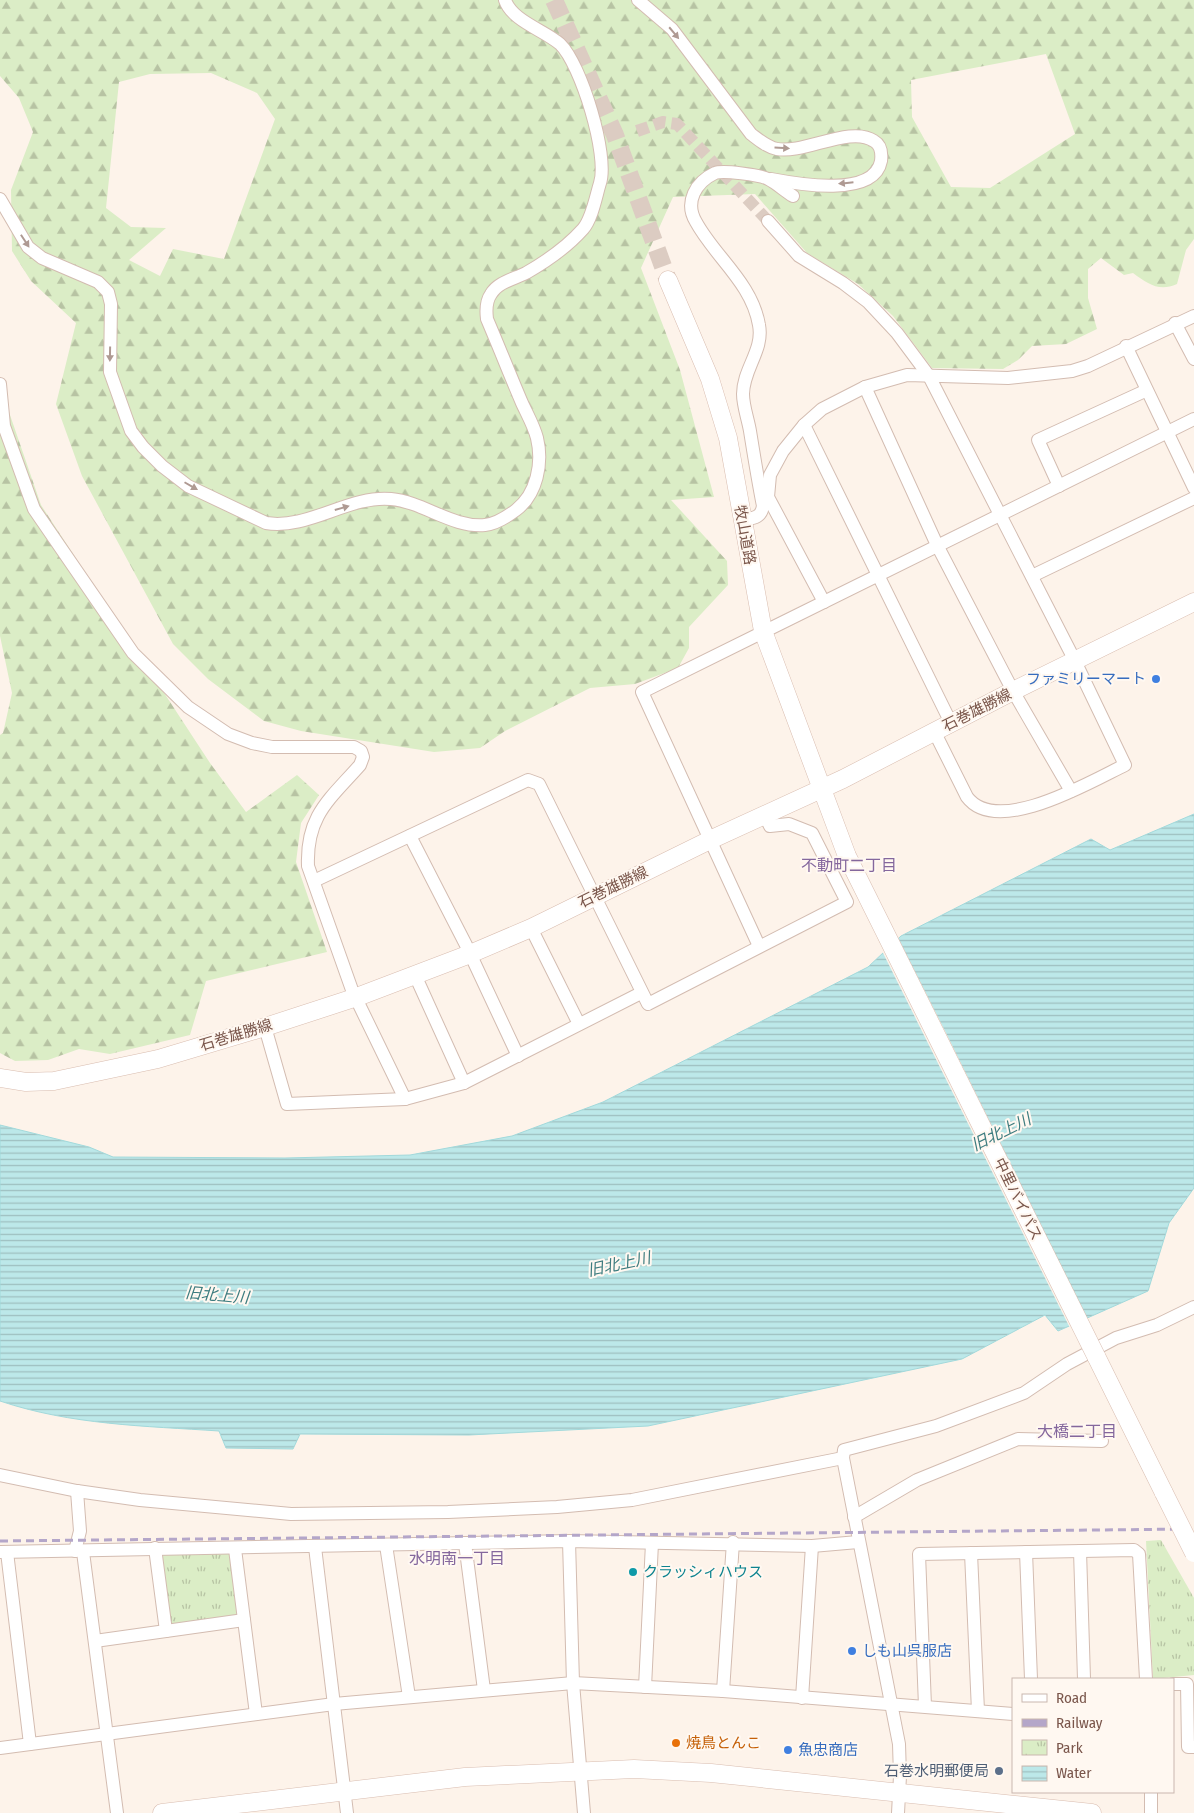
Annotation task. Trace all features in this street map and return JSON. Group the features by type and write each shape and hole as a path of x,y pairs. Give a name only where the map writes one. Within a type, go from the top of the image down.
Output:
{"street":[{"path":"0,199 28,247 42,258 98,282 108,292 111,304 110,372 131,431 162,466 188,486 266,523 280,525 353,505 391,499 420,505 463,523 486,525 508,516 522,505 533,486 540,467 537,438 487,320 486,307 490,295 497,286 526,272 562,250 584,227 601,180 602,166 595,125 577,68 561,46 514,13 504,0"},
{"path":"638,0 672,29 751,134 762,143 777,149 792,148 860,136 876,142 880,148 881,154 877,171 871,178 862,182 816,187 719,172 696,186 691,206 695,221 740,281 754,307 761,335 743,395 763,506 762,512 758,517 742,520"},
{"path":"768,179 793,196"},
{"path":"768,221 799,256 844,283 868,302 897,333 929,376 1075,661 1125,765 1038,805 992,812 973,805 967,797 934,731"},
{"name":"牧山道路","path":"668,280 710,379 728,438 763,631 822,789"},
{"path":"824,602 768,497 770,475 783,451 804,425 822,409 865,387 907,375 1008,378 1072,371 1088,366 1126,346 1194,316"},
{"path":"1175,323 1194,359"},
{"path":"1126,346 1194,488"},
{"path":"0,384 4,426 34,509 133,654 188,707 228,734 252,743 272,747 354,747 360,751 363,757 360,766 319,811 313,823 307,846 308,866 352,990 405,1099"},
{"path":"865,387 937,545 1013,691 1071,791"},
{"path":"1059,486 1038,440 1146,391"},
{"path":"759,946 642,692 1194,419"},
{"path":"804,425 951,722"},
{"path":"1032,576 1194,498"},
{"name":"石巻雄勝線","path":"0,1078 26,1082 54,1081 158,1059 357,997 470,954 531,928 764,814 822,789 951,722 1194,602"},
{"path":"314,881 528,780 535,781 539,784 648,1004 847,902 812,833 789,824 770,826 764,814"},
{"name":"中里バイパス","path":"822,789 847,856 1194,1553"},
{"path":"410,836 470,954 518,1056"},
{"path":"531,928 579,1024"},
{"path":"416,975 464,1083"},
{"path":"265,1027 288,1104 405,1099 464,1083 641,993"},
{"path":"898,1813 900,1792 899,1744 858,1542 843,1458 844,1450 936,1426 1024,1393 1067,1364 1116,1338 1158,1325 1194,1307"},
{"path":"854,1517 917,1480 1018,1439 1102,1441"},
{"path":"0,1475 77,1491 140,1500 291,1514 457,1512 556,1507 632,1500 843,1458"},
{"path":"77,1491 80,1531 79,1551 96,1641 117,1813"},
{"path":"30,1744 3,1552 569,1541 733,1542 812,1546 858,1542"},
{"path":"569,1541 572,1683 584,1813"},
{"path":"723,1691 733,1542"},
{"path":"465,1543 484,1690"},
{"path":"644,1687 652,1543"},
{"path":"386,1545 409,1696"},
{"path":"802,1698 812,1546"},
{"path":"315,1547 347,1813"},
{"path":"155,1548 166,1631"},
{"path":"234,1549 256,1714"},
{"path":"924,1706 918,1554 1134,1550 1139,1554 1146,1678"},
{"path":"1080,1551 1084,1678"},
{"path":"1026,1552 1031,1678"},
{"path":"971,1553 978,1711"},
{"path":"96,1641 244,1620"},
{"path":"0,1748 108,1735 161,1725 334,1704 572,1683 723,1691 1012,1714"},
{"path":"1174,1684 1187,1684 1191,1713 1188,1748 1194,1747"},
{"path":"162,1813 473,1776 634,1769 711,1773 1092,1813"},
{"path":"1150,1793 1151,1813"}],"green space":[{"path":"0,0 1194,0 1194,239 1186,250 1177,284 1171,286 1154,286 1133,273 1124,275 1101,258 1088,269 1088,298 1097,329 1066,344 1032,346 1018,360 1003,369 932,368 893,316 858,284 807,253 755,194 673,197 641,268 680,370 714,497 671,500 727,561 728,585 689,627 689,648 678,668 635,684 590,688 505,731 480,748 434,752 301,731 264,721 208,679 173,644 82,476 56,404 76,323 31,281 12,251 11,190 33,132 19,98 0,76","holes":["1046,54 1075,134 990,188 951,187 912,117 911,80","211,73 257,93 275,119 224,259 173,249 160,276 129,260 166,228 131,227 106,208 119,82 150,74"]},
{"path":"0,386 41,505 210,763 246,812 297,775 319,795 301,823 296,862 327,952 206,981 190,1035 110,1054 79,1049 48,1060 15,1061 0,1053 0,735 3,733 12,693 0,636"},
{"path":"1161,1540 1194,1598 1194,1675 1153,1678 1146,1541"},
{"path":"230,1552 238,1620 170,1626 160,1555"}],"water":[{"name":"旧北上川","path":"1194,814 1194,1188 1169,1223 1148,1291 1058,1331 1045,1315 962,1359 648,1426 469,1435 300,1434 293,1449 226,1448 219,1431 136,1426 81,1420 27,1409 0,1401 0,1125 89,1147 113,1157 285,1158 410,1155 512,1136 603,1102 868,967 901,936 1091,839 1110,850"}],"pier":[{"path":"897,936 1088,1321 1070,1328 882,951"}],"tunnel":[{"path":"554,0 615,135 668,280"},
{"path":"637,131 663,122 677,124 768,221"}],"railway":[{"path":"0,1541 1194,1529"}],"place":[{"name":"ファミリーマート","path":"1156,679"},
{"name":"クラッシィハウス","path":"633,1572"},
{"name":"しも山呉服店","path":"852,1651"},
{"name":"焼鳥とんこ","path":"676,1743"},
{"name":"魚忠商店","path":"788,1750"},
{"name":"石巻水明郵便局","path":"999,1771"}],"district":[{"name":"不動町二丁目","path":"849,865"},
{"name":"大橋二丁目","path":"1077,1431"},
{"name":"水明南一丁目","path":"457,1558"}]}
